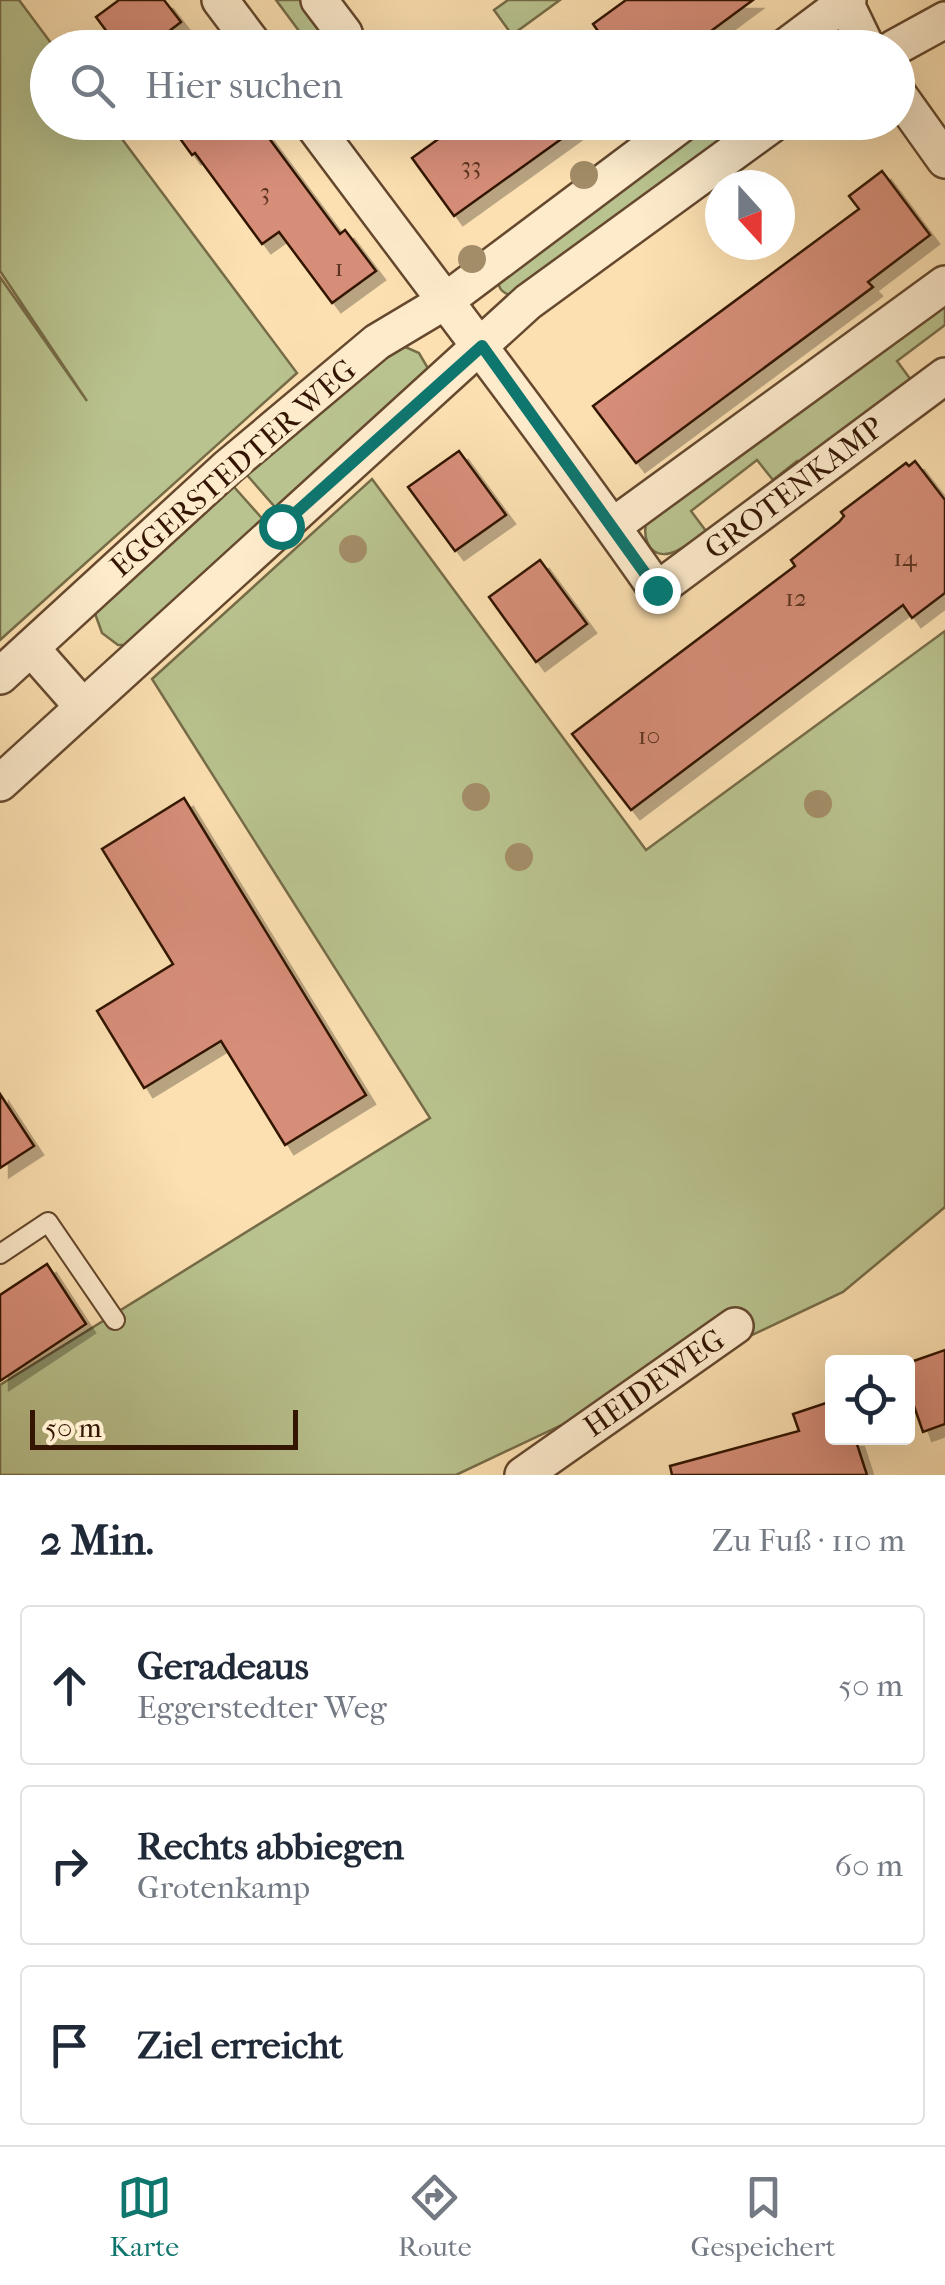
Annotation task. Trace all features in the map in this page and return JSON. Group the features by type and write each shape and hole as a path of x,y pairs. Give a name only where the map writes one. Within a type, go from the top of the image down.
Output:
{"street":[{"path":"220,0 242,30"},
{"path":"319,0 341,30"},
{"path":"808,30 846,1 859,30"},
{"path":"915,36 945,20"},
{"path":"915,118 945,160"},
{"path":"325,140 444,302 482,346"},
{"name":"EGGERSTEDTER WEG","path":"0,676 228,467 377,342 444,302 660,140"},
{"path":"0,783 528,302 750,140"},
{"path":"613,526 945,284"},
{"name":"GROTENKAMP","path":"482,346 657,590 945,376"},
{"path":"32,648 83,707"},
{"name":"HEIDEWEG","path":"522,1475 736,1326"}],"lane":[{"path":"0,1254 48,1222 115,1320"}],"green space":[{"path":"0,0 19,0 41,30 30,30 30,140 123,140 297,373 0,640 0,277 87,401 0,271"},
{"path":"276,0 302,0 324,30 298,30"},
{"path":"508,0 560,0 519,30 508,30 494,10"},
{"path":"679,140 736,140 514,297 502,291 498,278"},
{"path":"945,299 945,325 897,361 911,380 886,398 891,406 803,469 797,461 773,480 757,460 691,511 706,531 671,553 651,549 645,530 649,516"},
{"path":"394,342 419,353 429,370 281,514 240,467"},
{"path":"227,479 267,524 131,645 118,645 102,633 93,608"},
{"path":"372,479 646,850 945,631 945,1207 843,1292 456,1475 0,1475 0,1385 430,1118 152,679"}],"building":[{"path":"119,0 164,0 181,22 171,30 106,30 96,17"},
{"path":"626,0 753,0 712,30 597,30 593,24"},
{"path":"181,140 270,140 340,234 345,230 376,271 332,303 279,232 262,244 195,153 192,155"},
{"path":"437,140 560,140 454,216 412,158"},
{"path":"882,171 930,235 868,282 873,287 636,463 593,406 859,209 849,196"},
{"path":"459,451 506,515 455,551 408,487"},
{"path":"915,461 945,500 945,593 912,618 903,605 631,810 572,734 795,566 791,560 839,522 844,516 841,512 906,463 909,466"},
{"path":"540,560 587,624 536,662 489,597"},
{"path":"184,798 366,1095 285,1145 221,1041 144,1088 97,1011 173,964 102,849"},
{"path":"0,1094 34,1146 0,1168"},
{"path":"47,1264 86,1324 0,1381 0,1295"},
{"path":"945,1350 945,1424 923,1432 915,1409 915,1361"},
{"path":"825,1403 825,1445 857,1445 867,1475 672,1475 670,1466 799,1431 793,1414"}],"route":[{"path":"281,526 482,346 657,590"}]}
